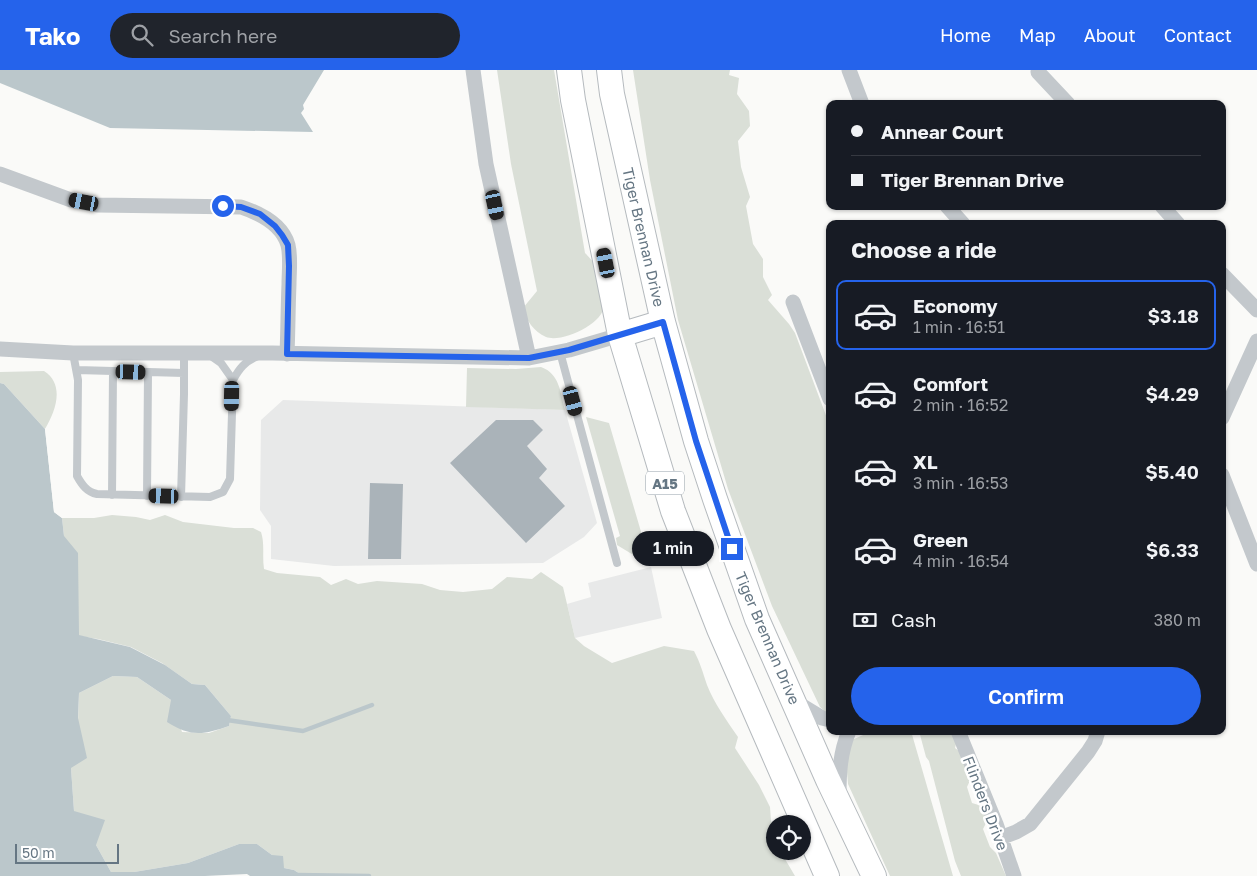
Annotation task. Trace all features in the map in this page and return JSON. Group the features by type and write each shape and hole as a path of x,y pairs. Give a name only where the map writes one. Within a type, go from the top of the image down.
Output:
{"main road":[{"name":"A15","path":"569,70 573,100 620,335 673,511 696,573 827,876"},
{"name":"Tiger Brennan Drive","path":"609,70 612,94 663,322 696,441 757,619 839,803 874,876"},
{"path":"620,335 663,322"}],"street":[{"path":"473,70 486,164 529,358"},
{"path":"849,70 860,100"},
{"path":"1038,72 1064,100"},
{"path":"0,174 71,200 97,205 241,207 260,214 279,230 288,245 289,266 280,354"},
{"path":"951,210 959,220"},
{"path":"1166,210 1174,220"},
{"path":"1226,278 1257,310"},
{"path":"792,302 826,389"},
{"path":"0,349 73,353 529,358 560,352 620,335"},
{"path":"1226,409 1257,341"},
{"path":"1226,485 1256,561"},
{"path":"794,701 826,719"},
{"path":"839,803 839,765 843,744 847,735"},
{"name":"Flinders Drive","path":"960,735 1014,876"},
{"path":"1000,838 1030,824 1088,752 1097,735"}],"lane":[{"path":"560,352 617,563"},
{"path":"73,353 78,380 77,476 85,488 90,493 112,495 210,497 223,492 230,480 233,380 239,369 247,361 255,357 280,354"},
{"path":"204,353 213,356 221,363 233,380"},
{"path":"181,496 184,354"},
{"path":"77,370 184,373"},
{"path":"112,495 113,372"},
{"path":"147,496 148,373"}],"shaded area":[{"path":"0,70 324,70 303,105 304,109 301,113 313,132 110,128 0,83"},
{"path":"497,70 554,70 585,253 596,268 604,305 597,319 571,335 553,338 546,337 534,329 528,321 523,308 537,291 511,164"},
{"path":"633,70 730,70 729,75 739,78 737,94 749,111 750,126 738,141 741,167 750,197 746,206 753,244 763,259 763,277 772,295 768,300 795,333 826,415 826,712 820,707 772,606 728,489 678,320 650,180"},
{"path":"541,367 556,379 565,410 466,407 467,368 516,369"},
{"path":"44,371 51,376 56,390 55,406 45,429 4,384 0,383 0,372"},
{"path":"0,383 4,384 45,429 54,512 62,518 64,536 78,553 79,635 130,647 165,665 192,684 205,685 231,716 229,726 204,733 190,732 175,727 167,722 171,700 137,677 113,676 79,693 78,718 87,758 71,768 74,811 105,820 96,845 111,872 134,872 188,863 239,844 257,844 272,855 283,856 284,868 294,870 303,876 250,876 247,874 205,876 0,876"},
{"path":"283,400 565,410 597,523 584,537 543,563 334,566 271,559 271,526 260,510 261,420"},
{"path":"586,417 609,423 647,552 635,556 617,545 616,538 620,536"},
{"path":"112,515 150,520 165,515 183,522 234,528 253,528 261,532 264,569 277,573 320,577 331,585 346,579 358,584 377,581 422,584 440,590 463,592 492,589 507,577 532,579 541,572 563,587 575,638 584,646 612,663 664,646 694,651 713,698 738,737 735,748 759,785 770,807 771,815 766,815 766,860 786,860 795,876 303,876 294,870 284,868 272,855 257,844 239,844 188,863 134,872 111,872 74,811 71,768 78,721 79,693 113,676 137,677 171,700 182,732 209,733 229,726 231,716 205,685 192,684 162,663 131,647 67,634 62,518 94,518"},
{"path":"651,567 662,618 575,638 567,604 591,597 588,583"},
{"path":"863,735 912,735 953,876 890,876 848,784 846,761 852,740"},
{"path":"920,735 958,736 955,748 968,758 972,776 967,787 972,803 982,806 988,819 983,829 990,847 996,853 1006,876 961,876 955,861 929,761 926,757"}],"pier":[{"path":"47,427 56,511 64,518 54,512 45,429"}],"building":[{"path":"496,420 533,420 543,430 527,446 547,469 539,478 565,506 526,543 450,463"},
{"path":"370,483 403,484 401,559 368,559"}],"waterway":[{"path":"227,720 303,731 372,705"},
{"path":"296,875 369,876"}],"route":[{"path":"223,206 241,207 260,214 275,226 288,245 287,354 529,358 569,350 663,322 696,441 732,549"}]}
